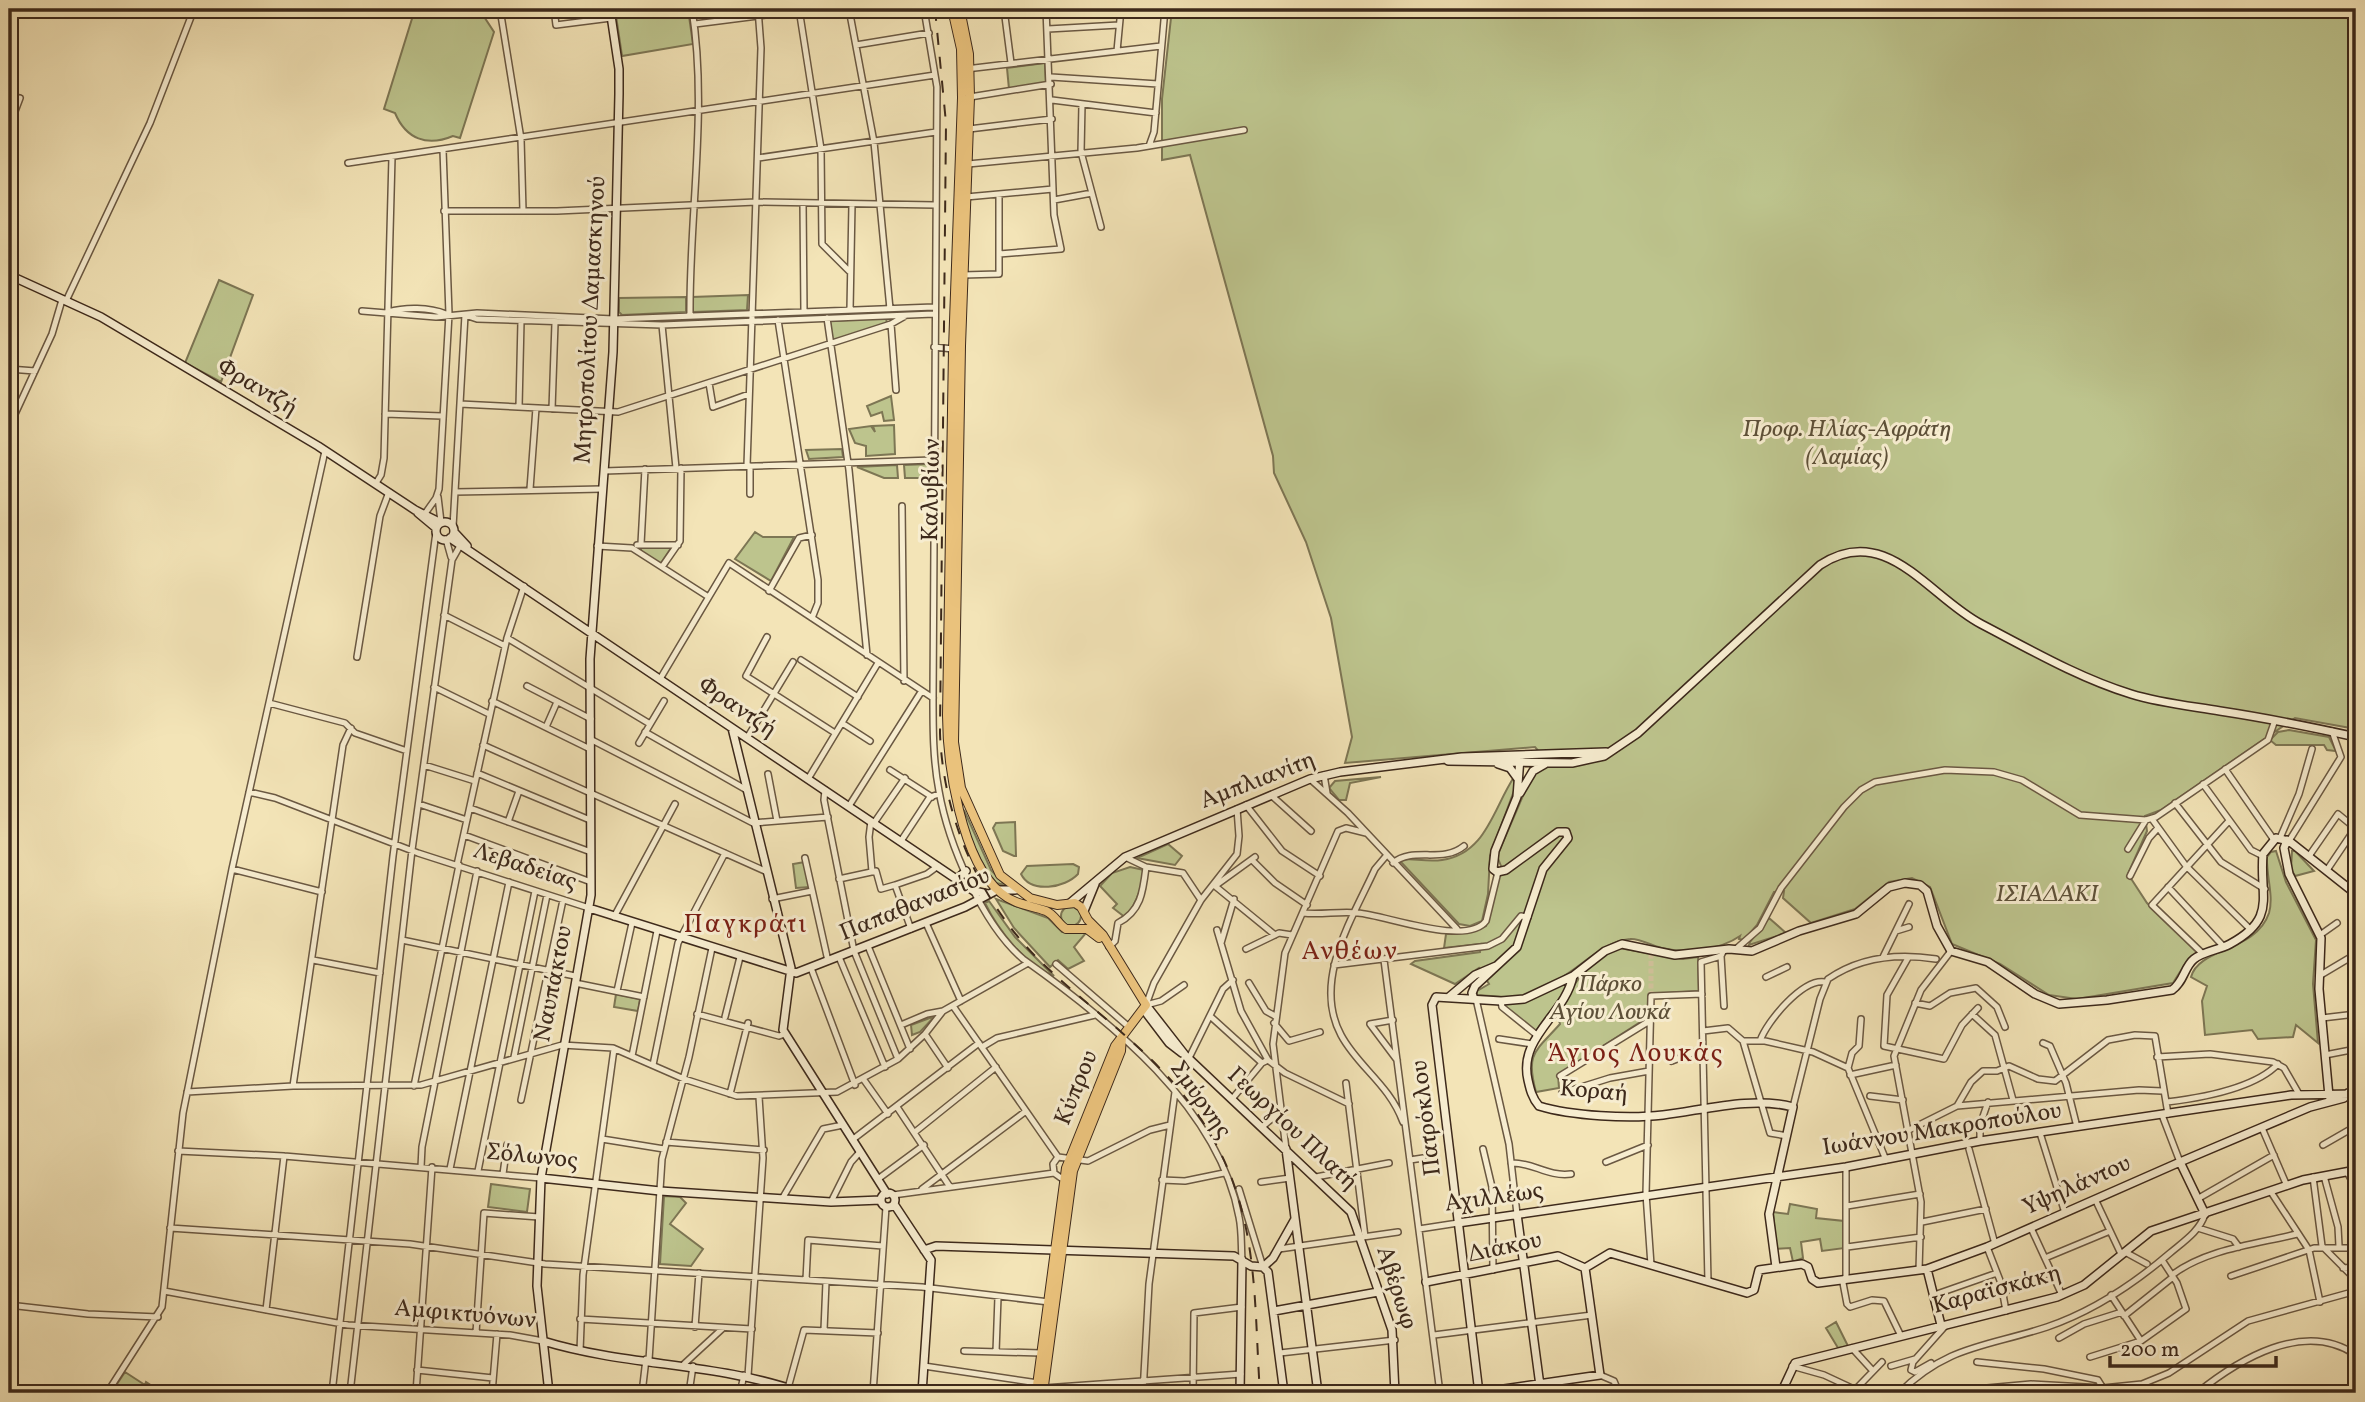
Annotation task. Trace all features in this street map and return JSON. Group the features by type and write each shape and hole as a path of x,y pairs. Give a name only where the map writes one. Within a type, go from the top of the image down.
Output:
{"main road":[{"name":"Καλυβίων","path":"953,9 966,69 953,349 948,755 955,793 967,833 997,890"},
{"name":"Καλυβίων","path":"960,9 970,97 963,275 955,761 961,788 992,863 1015,890 1035,900 1067,904"},
{"path":"997,890 1016,903 1050,913 1060,923 1068,930 1078,928 1084,914 1079,906 1067,904 1058,914 1060,923"},
{"name":"Γεωργίου Πλατή","path":"1084,914 1103,935 1117,962 1118,970 1144,1006"},
{"name":"Γεωργίου Πλατή","path":"1078,928 1092,932 1108,948"},
{"name":"Κύπρου","path":"1040,1390 1068,1177 1115,1046 1144,1006"},
{"name":"Κύπρου","path":"1040,1390 1048,1302 1059,1250"}],"street":[{"path":"9,427 55,327 64,300 150,123 194,9"},
{"path":"500,9 521,139 523,211"},
{"path":"554,9 556,25 611,18"},
{"name":"Μητροπολίτου Δαμασκηνού","path":"592,634 614,322 620,74 610,9"},
{"path":"690,316 698,112 695,24 692,9"},
{"path":"750,494 749,394 761,42 758,9"},
{"path":"695,24 812,9"},
{"path":"849,9 874,142 890,309"},
{"name":"Σμύρνης","path":"925,9 935,75 933,698 939,794 974,891 1009,944 1028,963 1122,1037 1175,1092 1199,1126 1224,1173 1239,1217 1242,1260 1240,1393"},
{"path":"1004,9 1010,63"},
{"path":"999,254 1061,249 1053,189 1052,100 1046,9"},
{"path":"1117,51 1121,9"},
{"path":"1149,146 1156,113 1165,9"},
{"path":"799,10 821,149 822,244 849,271"},
{"path":"1048,29 1119,25"},
{"path":"856,45 929,33"},
{"path":"966,69 1161,46"},
{"path":"348,163 935,75"},
{"path":"970,97 1051,81 1158,84"},
{"path":"9,127 20,98"},
{"path":"1052,100 1156,113"},
{"path":"1082,104 1081,152 1101,227"},
{"path":"969,129 1052,119"},
{"path":"968,164 1149,146 1244,130"},
{"path":"758,158 936,132"},
{"path":"332,1393 395,843 439,526 438,493 447,314 443,150"},
{"path":"376,483 383,470 392,157"},
{"path":"966,197 1053,189"},
{"path":"1054,200 1092,193"},
{"path":"963,275 999,274 999,195"},
{"path":"444,211 523,211 756,202 935,205"},
{"path":"803,203 804,312"},
{"path":"850,310 852,204"},
{"name":"Φραντζή","path":"9,275 101,317 376,483 439,526 439,537 451,534 592,634 974,891 988,894"},
{"path":"465,315 477,319 555,323 614,322 690,316 934,307"},
{"path":"362,311 436,310 447,314 477,313 662,325 934,314"},
{"path":"350,1393 412,850 452,561 451,534 465,315"},
{"path":"460,404 623,411 891,324 905,316"},
{"path":"827,318 848,463 867,656"},
{"path":"778,320 802,464 819,595 812,618"},
{"path":"519,407 521,321"},
{"path":"552,409 555,323"},
{"path":"891,324 896,390"},
{"path":"662,325 679,468 678,545 662,567"},
{"path":"934,347 953,349"},
{"path":"9,369 35,371"},
{"path":"709,383 713,407 749,394"},
{"path":"530,489 536,408"},
{"path":"385,414 442,416"},
{"path":"107,1393 158,1317 163,1292 177,1151 187,1092 232,869 325,451"},
{"path":"604,471 933,460"},
{"path":"640,544 645,469"},
{"path":"455,492 602,489"},
{"path":"357,657 380,516 388,492"},
{"path":"421,513 438,493"},
{"path":"902,506 904,681"},
{"path":"439,526 449,523 451,534"},
{"path":"769,591 799,538 812,535"},
{"path":"632,548 640,544 678,545"},
{"path":"452,561 464,545"},
{"path":"597,546 632,548 707,596"},
{"path":"1524,757 1549,762 1588,761 1613,750 1638,733 1716,664 1820,565 1839,555 1855,552 1874,553 1898,562 1976,622 2096,681 2148,699 2275,720 2356,737"},
{"path":"660,679 729,563 933,698"},
{"path":"414,1086 489,714 506,638 524,586"},
{"path":"444,615 505,646"},
{"name":"Ναυπάκτου","path":"549,1391 537,1263 541,1178 592,881 592,634"},
{"path":"767,637 746,676 835,733"},
{"path":"506,638 650,724"},
{"path":"801,660 858,697"},
{"path":"747,738 793,662"},
{"path":"808,779 878,663"},
{"path":"527,686 590,719"},
{"path":"434,687 489,714"},
{"path":"849,806 921,692"},
{"path":"492,701 590,748"},
{"path":"639,743 664,701"},
{"path":"546,727 557,702"},
{"path":"269,703 345,723 355,733 407,751"},
{"path":"2128,849 2149,819 2268,740 2275,720"},
{"path":"842,723 870,741"},
{"path":"293,1086 343,745 351,728"},
{"path":"732,728 791,973 783,1023 785,1034 878,1179 888,1200 931,1260 922,1393"},
{"path":"1449,997 1501,1002 1524,999 1573,976 1605,951 1622,944 1675,955 1752,951 1799,931 1852,915 1889,887 1908,883 1920,885 1927,891 1937,926 1951,951 1988,962 2040,997 2064,1005 2170,990 2180,983 2193,959 2224,947 2251,930 2263,912 2263,856 2266,848 2282,840 2341,757 2332,731"},
{"path":"645,732 745,789"},
{"path":"590,739 753,823 828,817"},
{"path":"483,745 765,871"},
{"path":"2312,749 2282,840 2290,876 2320,935 2319,976 2329,1097"},
{"path":"1524,757 1585,755 1613,750"},
{"path":"1523,783 1524,757"},
{"name":"Αμπλιανίτη","path":"1067,904 1125,857 1310,779 1324,775 1448,761 1524,757"},
{"name":"Αμπλιανίτη","path":"1448,761 1491,763 1524,757"},
{"path":"1498,872 1493,867 1493,857 1523,783 1535,769 1549,762"},
{"path":"1491,763 1508,767 1523,783"},
{"path":"424,765 475,781"},
{"path":"2225,769 2282,840 2309,856 2354,892 2356,882"},
{"path":"890,770 932,797"},
{"path":"1708,1282 1701,961 1727,951 1760,928 1781,888 1844,807 1861,790 1879,781 1945,770 1994,772 2028,783 2080,815 2149,819 2187,867 2251,930"},
{"path":"477,773 590,820"},
{"path":"768,774 777,821"},
{"path":"1324,775 1327,793"},
{"path":"872,872 869,837 872,822 905,778"},
{"path":"1310,779 1327,793 1457,929"},
{"path":"2203,784 2228,822 2254,853 2263,856"},
{"path":"825,790 854,951 898,1059"},
{"path":"508,822 519,791"},
{"name":"Λεβαδείας","path":"249,792 282,800 412,850 791,973"},
{"path":"901,841 932,797 939,794"},
{"path":"1270,795 1311,831"},
{"path":"2175,803 2206,846 2230,870 2265,890"},
{"path":"419,804 467,820"},
{"path":"614,917 675,804"},
{"path":"1247,805 1282,851 1320,876"},
{"path":"470,808 591,852"},
{"path":"1144,1006 1150,989 1201,900 1237,854 1240,836 1237,808"},
{"path":"2309,856 2338,814 2356,828 2327,870"},
{"path":"2203,954 2152,905 2228,822"},
{"path":"1318,1393 1275,1065 1275,1019 1285,953 1339,830 1347,828 1366,833"},
{"path":"2130,877 2149,838 2158,828"},
{"path":"1498,872 1515,864 1556,833 1567,833 1567,841 1543,869 1524,932 1514,951 1475,986 1471,996 1511,1163 1540,1389"},
{"path":"464,835 592,881"},
{"path":"1393,863 1406,856 1445,855 1464,846"},
{"path":"2266,848 2276,847 2284,852"},
{"path":"653,1065 680,939 726,853"},
{"path":"1385,856 1375,869 1334,965 1330,1002 1340,1035 1393,1100 1406,1131"},
{"path":"1125,857 1146,867 1185,874 1201,900"},
{"path":"805,858 828,961"},
{"path":"1208,890 1254,859 1275,883 1307,905"},
{"path":"839,879 878,872 881,889 927,874 938,866"},
{"path":"1108,948 1115,941 1118,923 1129,919 1137,906 1146,867"},
{"path":"232,869 323,892"},
{"path":"421,1167 477,871"},
{"path":"957,879 966,871"},
{"path":"1303,913 1355,913 1432,930 1477,928 1485,923 1498,872"},
{"name":"Αμπλιανίτη","path":"1084,914 1097,881"},
{"path":"450,1169 509,882"},
{"path":"895,885 911,929"},
{"path":"1215,886 1275,934"},
{"path":"2168,887 2224,947"},
{"name":"Παπαθανασίου","path":"791,973 811,968 926,923 979,901 997,890 1015,890"},
{"path":"478,1171 535,891"},
{"path":"772,899 812,891"},
{"path":"514,1057 547,895"},
{"path":"1221,944 1234,899"},
{"path":"521,1100 563,900"},
{"path":"1883,957 1909,904"},
{"path":"1334,965 1488,946 1499,941 1522,916 1528,917"},
{"path":"617,991 632,923"},
{"path":"926,923 961,1001"},
{"path":"2320,935 2337,923"},
{"path":"1514,926 1520,926 1524,932"},
{"path":"1896,931 1909,927"},
{"path":"1217,930 1241,1012 1265,1061"},
{"path":"632,1056 657,931"},
{"path":"1246,949 1275,934 1292,935"},
{"path":"402,940 548,970 575,980 644,997"},
{"path":"868,946 910,1049"},
{"path":"642,1393 652,1323 665,1145 684,1079 712,948"},
{"path":"1724,1006 1727,951"},
{"path":"1951,951 1921,990 1896,1049 1896,1065 1920,1194 1923,1270 1944,1325 1917,1358 1911,1368 1913,1372 1979,1344 2048,1326 2110,1295 2162,1260 2198,1228 2205,1214 2180,1162 2165,1115 2167,1102 2162,1091 2155,1036 2129,1036 2108,1040 2061,1077 2045,1081 2015,1067 1983,1071 1976,1075 1956,1106"},
{"path":"2319,976 2326,975 2356,954"},
{"path":"726,1017 740,957"},
{"path":"839,957 886,1068"},
{"path":"1908,958 1887,995 1884,1045 1896,1049 1910,1049 1941,1059 1945,1057 1959,1030 1978,1008"},
{"path":"1760,1041 1771,1019 1786,1004 1819,981 1827,981 1868,959 1936,959"},
{"path":"313,960 380,973"},
{"path":"1384,960 1440,1393"},
{"path":"187,1092 293,1086 414,1086 562,1045 614,1048 684,1079 730,1094 759,1097 837,1092 886,1068 910,1049 943,1012 1028,963"},
{"path":"1056,964 1129,1027"},
{"path":"1449,997 1477,973 1500,964"},
{"path":"1766,977 1787,967"},
{"path":"811,968 855,1085"},
{"path":"1499,1040 1532,1044 1562,1002 1573,976"},
{"path":"1187,1057 1223,989 1233,979"},
{"path":"1600,1375 1585,1268 1610,1253 1745,1293 1754,1290 1758,1271 1776,1267 1769,1214 1806,1051 1827,981"},
{"path":"1249,982 1289,1041 1320,1032"},
{"path":"1466,984 1473,999"},
{"path":"1144,1006 1161,1001 1184,985"},
{"path":"1915,1003 1930,1006 1958,990 1976,988 1997,1007 2005,1027"},
{"path":"1150,989 1161,1001"},
{"path":"1651,1265 1646,1194 1651,996 1702,994"},
{"name":"Πατρόκλου","path":"1449,997 1437,997 1432,1005 1478,1393"},
{"path":"1501,1002 1502,1007 1538,1036"},
{"path":"953,1006 1058,1157 1088,1161 1150,1130 1170,1125"},
{"name":"Γεωργίου Πλατή","path":"1144,1006 1169,1043 1351,1212 1362,1237"},
{"path":"901,1025 927,1014 943,1012"},
{"path":"697,1014 748,1025 779,1036 785,1034"},
{"path":"1972,1014 1995,1035 2013,1100"},
{"path":"2322,1018 2356,1014"},
{"path":"852,1140 980,1045 997,1038 1095,1015"},
{"path":"1210,1016 1265,1061 1349,1104"},
{"path":"1861,1019 1859,1045 1852,1053 1848,1068 1886,1160"},
{"path":"1393,1020 1370,1024 1399,1063"},
{"path":"1560,1076 1651,1020"},
{"path":"730,1094 748,1025"},
{"path":"1703,1031 1728,1028 1743,1041 1770,1133 1787,1136"},
{"path":"925,1034 948,1068"},
{"path":"1743,1041 1760,1041 1806,1051 1848,1068"},
{"name":"Κοραή","path":"1532,1044 1526,1055 1526,1068 1533,1097 1539,1106 1575,1112 1649,1116 1763,1104 1793,1107"},
{"path":"2043,1044 2050,1046 2069,1096 2070,1109 2077,1127"},
{"path":"580,1352 584,1267 614,1048"},
{"path":"1672,1061 1703,1049"},
{"path":"2325,1055 2356,1049"},
{"path":"2157,1057 2210,1054 2278,1064 2298,1094"},
{"path":"1232,1099 1265,1061"},
{"path":"2167,1102 2224,1091 2266,1074 2278,1064"},
{"path":"1850,1075 1896,1065"},
{"path":"915,1132 996,1067"},
{"path":"1562,1093 1609,1078 1649,1071"},
{"path":"864,1080 888,1114"},
{"path":"2045,1081 2045,1098"},
{"path":"1346,1083 1362,1237"},
{"path":"1909,1130 1956,1106 2139,1090 2162,1091"},
{"path":"1143,1393 1152,1253 1175,1092"},
{"path":"2310,1107 2310,1101 2316,1093"},
{"name":"Ιωάννου Μακροπούλου","path":"1575,1206 1778,1174 1846,1167 1914,1156 1980,1141 2298,1094 2316,1093 2329,1097"},
{"name":"Υψηλάντου","path":"1776,1267 1806,1265 1813,1280 1822,1283 1923,1270 1995,1244 2329,1097 2354,1095"},
{"path":"1870,1096 1903,1100"},
{"path":"740,1393 746,1376 752,1329 761,1197 764,1150 759,1097"},
{"path":"1980,1141 1980,1125 1988,1102"},
{"path":"897,1107 950,1187"},
{"path":"920,1190 1026,1111"},
{"path":"1262,1127 1281,1111"},
{"path":"782,1199 822,1131 843,1125"},
{"path":"2323,1145 2356,1126"},
{"path":"2262,1128 2287,1186"},
{"path":"2040,1133 2065,1213"},
{"path":"602,1139 764,1150"},
{"path":"878,1179 924,1144"},
{"path":"503,1174 507,1145"},
{"path":"1606,1162 1648,1145"},
{"path":"1483,1149 1492,1187 1493,1270"},
{"path":"1969,1149 1995,1244"},
{"name":"Σόλωνος","path":"177,1151 432,1167 660,1191 831,1202 888,1200 920,1190 1054,1172"},
{"path":"831,1202 851,1162 860,1152"},
{"path":"2199,1198 2273,1155"},
{"path":"266,1310 284,1156"},
{"path":"1058,1157 1053,1164 1054,1172 1068,1177"},
{"path":"1409,1160 1423,1158"},
{"path":"1316,1177 1389,1163"},
{"path":"1511,1163 1521,1163 1554,1176 1571,1174"},
{"path":"416,1393 432,1167"},
{"path":"1846,1167 1847,1247 1844,1280 1848,1306 1884,1301 1901,1336"},
{"name":"Καραϊσκάκη","path":"1792,1366 1852,1348 2062,1295 2084,1285 2147,1234 2313,1177 2356,1170"},
{"path":"2347,1172 2356,1188"},
{"path":"1162,1181 1185,1181 1224,1173"},
{"path":"2324,1175 2338,1227 2339,1247"},
{"path":"2313,1177 2322,1247 2356,1280"},
{"path":"1261,1182 1290,1178"},
{"path":"1239,1189 1263,1266 1268,1272 1284,1393"},
{"path":"2271,1192 2309,1250 2320,1302"},
{"path":"1847,1206 1920,1194"},
{"path":"2095,1199 2123,1253 2147,1264"},
{"path":"873,1393 888,1200"},
{"name":"Αχιλλέως","path":"1419,1229 1575,1206"},
{"path":"1922,1222 1986,1209"},
{"path":"475,1333 486,1212 539,1217"},
{"path":"924,1250 936,1246 1234,1256 1251,1266 1263,1266 1279,1248 1295,1219"},
{"path":"170,1228 275,1233 426,1246 537,1263 584,1267 881,1284 1048,1302"},
{"path":"2031,1228 2062,1295"},
{"path":"2198,1228 2233,1239 2239,1247"},
{"path":"2045,1258 2110,1231"},
{"path":"1279,1248 1398,1232"},
{"path":"2059,1338 2084,1324 2123,1314 2173,1276 2239,1247 2297,1234"},
{"name":"Αβέρωφ","path":"1362,1237 1395,1340 1395,1393"},
{"path":"1847,1247 1921,1237"},
{"path":"806,1280 808,1240 883,1245"},
{"path":"1987,1247 2003,1292 2006,1311"},
{"path":"2231,1276 2322,1247 2356,1248"},
{"name":"Διάκου","path":"1426,1282 1560,1256 1585,1268"},
{"path":"2090,1357 2141,1341 2186,1309 2173,1276 2162,1260"},
{"path":"2343,1268 2356,1267"},
{"path":"2003,1292 2052,1272"},
{"path":"695,1326 699,1273"},
{"path":"1934,1295 1997,1273"},
{"path":"824,1330 825,1282"},
{"path":"1987,1388 2031,1384 2103,1388 2147,1382 2169,1373 2243,1324 2356,1291"},
{"name":"Αμφικτυόνων","path":"163,1292 339,1323 497,1334 543,1341 580,1352 648,1359 746,1376 803,1393"},
{"path":"1274,1311 1378,1292"},
{"path":"2110,1295 2141,1341"},
{"path":"996,1352 998,1297"},
{"path":"9,1305 88,1314 158,1317"},
{"path":"1193,1393 1194,1313 1242,1307"},
{"path":"1434,1335 1592,1315"},
{"path":"580,1319 752,1329"},
{"path":"690,1393 688,1365 722,1328"},
{"path":"788,1388 804,1330 878,1333"},
{"path":"492,1393 497,1334"},
{"path":"1280,1353 1395,1340"},
{"path":"2197,1393 2240,1360 2282,1346 2327,1343 2356,1356"},
{"path":"1852,1348 1873,1371"},
{"path":"964,1351 1042,1353"},
{"path":"1891,1366 1917,1358"},
{"path":"1899,1393 1938,1361"},
{"path":"1781,1393 1792,1366 1824,1375 1853,1391 1882,1362"},
{"path":"1977,1362 2044,1369 2098,1380 2103,1388"},
{"path":"924,1366 1040,1390 1241,1374"},
{"path":"417,1370 493,1378"},
{"path":"1478,1393 1540,1389 1600,1375 1614,1381 1619,1393"},
{"path":"549,1391 570,1393"}],"green space":[{"path":"415,9 479,9 494,32 460,138 453,136 435,141 418,138 405,129 395,113 384,109"},
{"path":"661,9 688,9 693,44 622,56 616,16"},
{"name":"Προφ. Ηλίας-Αφράτη (Λαμίας)","path":"1172,9 2356,9 2356,729 2295,718 2161,810 2145,816 2147,831 2128,874 2147,903 2198,951 2187,961 2173,983 2077,999 2049,995 2000,964 1952,944 1930,887 1912,878 1889,882 1855,909 1811,923 1783,898 1784,891 1774,892 1757,925 1744,940 1739,939 1740,936 1713,948 1671,950 1634,939 1612,944 1564,976 1567,988 1536,1031 1503,1006 1503,997 1477,995 1477,991 1489,984 1479,968 1455,984 1411,964 1415,961 1480,952 1481,944 1444,948 1446,934 1472,932 1486,926 1501,866 1497,856 1541,754 1535,747 1345,763 1352,737 1331,618 1306,542 1274,473 1273,456 1190,155 1162,160 1162,99"},
{"path":"1045,63 1046,83 1009,89 1007,68"},
{"path":"219,280 253,295 221,382 185,363"},
{"path":"748,295 747,310 693,312 692,297"},
{"path":"686,297 686,312 622,315 619,312 619,298"},
{"path":"886,318 887,323 832,341 830,321"},
{"path":"891,396 894,420 884,421 882,412 871,416 867,406"},
{"path":"894,425 895,454 866,456 866,446 855,443 849,429 871,426 875,432 873,426"},
{"path":"842,449 843,457 809,459 806,450"},
{"path":"930,464 930,478 905,478 904,465"},
{"path":"897,465 898,478 884,478 857,467"},
{"path":"755,532 763,537 794,537 771,581 735,559"},
{"path":"641,548 671,548 659,566 641,553"},
{"path":"2289,730 2329,737 2336,751 2327,750 2324,745 2276,745 2270,740 2278,732"},
{"path":"1381,777 1350,783 1346,800 1339,800 1329,788 1335,781"},
{"path":"1514,777 1515,788 1490,856 1488,894 1482,921 1470,926 1459,924 1400,861 1442,860 1469,849 1487,828"},
{"path":"964,810 991,870 1005,885 996,883 985,868 967,829"},
{"path":"1015,822 1014,856 1003,851 993,828 996,823"},
{"path":"1168,844 1182,856 1175,865 1137,858"},
{"path":"2276,851 2286,882 2316,940 2313,984 2318,1043 2296,1025 2293,1037 2258,1039 2252,1030 2205,1035 2202,1001 2207,986 2191,977 2196,967 2205,960 2241,942 2262,926 2270,906 2267,857"},
{"path":"2292,851 2314,871 2295,876 2291,869"},
{"path":"805,862 810,887 796,888 793,864"},
{"path":"1073,864 1079,867 1078,874 1065,883 1048,887 1032,884 1021,874 1027,866"},
{"path":"1130,867 1144,870 1138,895 1126,918 1113,908 1117,904 1100,886 1112,873"},
{"path":"996,899 1048,918 1062,932 1086,933 1074,947 1084,961 1068,969 1058,960 1050,967 1014,928"},
{"path":"989,901 1015,937 1054,976 1033,964 1014,946 985,903"},
{"path":"1071,906 1078,909 1081,916 1078,923 1071,926 1064,923 1061,916 1064,909"},
{"path":"1769,918 1786,933 1749,945 1750,942"},
{"name":"Πάρκο Αγίου Λουκά","path":"1619,948 1683,959 1698,957 1699,991 1649,994 1648,1017 1558,1075 1559,1088 1536,1092 1532,1060 1539,1047 1560,1024 1557,1014 1563,1003 1575,983 1590,967"},
{"path":"616,994 640,999 638,1011 614,1007"},
{"path":"935,1016 920,1032 912,1035 911,1025"},
{"path":"491,1184 530,1189 527,1212 488,1207"},
{"path":"664,1196 680,1197 686,1203 670,1224 703,1249 691,1266 660,1264"},
{"path":"1790,1204 1817,1209 1816,1218 1844,1221 1845,1248 1822,1251 1820,1239 1801,1242 1803,1258 1793,1262 1790,1248 1776,1249 1773,1212 1788,1214"},
{"path":"1836,1322 1848,1346 1838,1348 1826,1328"},
{"path":"125,1372 145,1385 146,1382 163,1393 111,1393"}],"tunnel":[{"path":"1651,952 1651,996"}],"railway":[{"path":"935,9 946,123 940,733 948,795 968,856 982,884 1018,936 1039,960 1158,1066 1199,1116 1217,1146 1231,1176 1247,1236 1255,1298 1260,1393"}],"district":[{"name":"Παγκράτι","path":"746,925"},
{"name":"Ανθέων","path":"1350,952"},
{"name":"Άγιος Λουκάς","path":"1636,1054"}],"park label":[{"name":"ΙΣΙΑΔΑΚΙ","path":"2047,895"}]}
